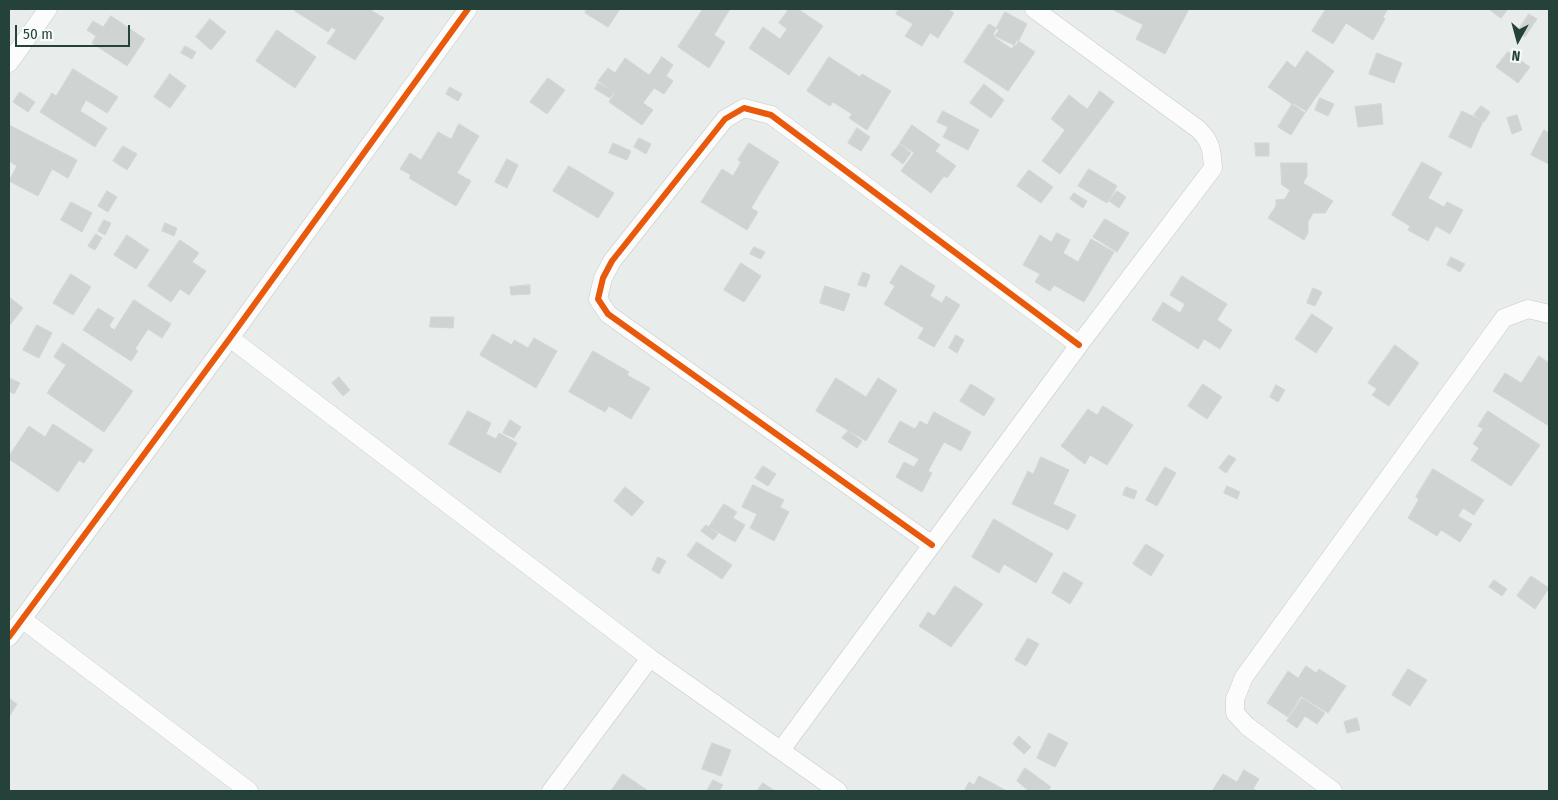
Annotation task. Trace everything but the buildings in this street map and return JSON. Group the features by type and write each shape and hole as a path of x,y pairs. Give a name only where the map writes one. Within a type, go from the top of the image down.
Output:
{"street":[{"path":"9,63 48,9"},
{"path":"9,637 230,338 468,9"},
{"path":"781,750 1079,345 1213,168 1212,149 1207,138 1198,129 1034,9"},
{"path":"932,545 608,314 598,299 602,278 612,261 724,119 744,108 771,116 1079,345"},
{"path":"1333,791 1247,726 1235,713 1235,698 1241,684 1504,318 1528,309 1549,314"},
{"path":"230,338 650,658 838,791"},
{"path":"22,619 238,788"},
{"path":"551,791 650,658"}],"cycle path":[{"path":"9,637 230,338 468,9"},
{"path":"932,545 608,314 598,299 603,278 612,261 725,119 744,108 771,115 1079,345"}]}
